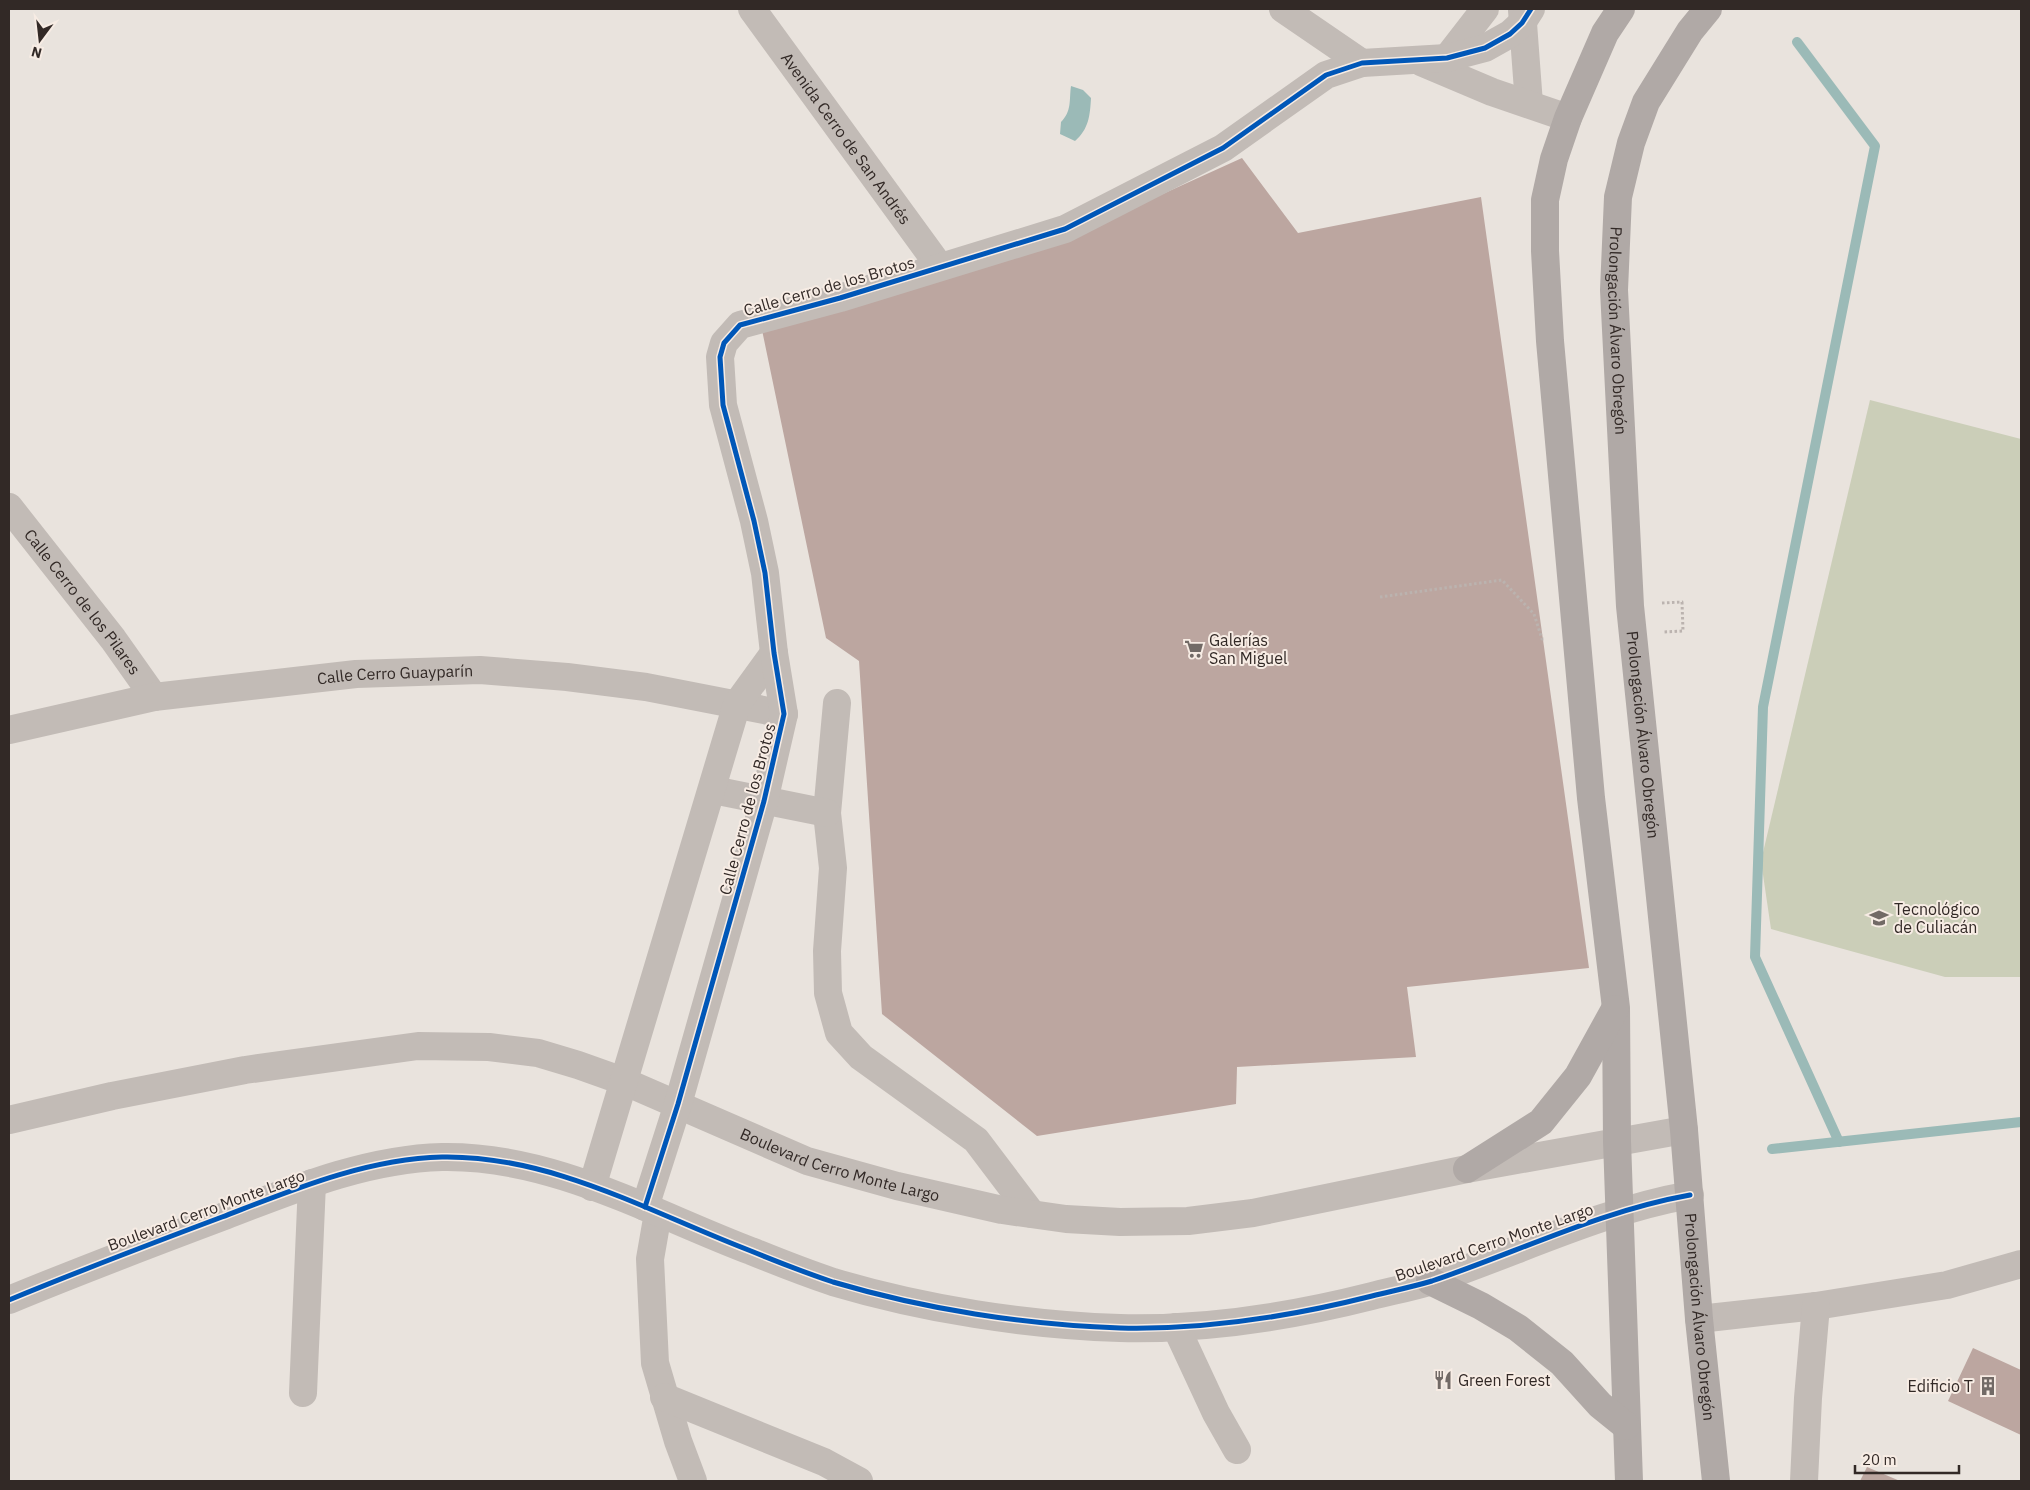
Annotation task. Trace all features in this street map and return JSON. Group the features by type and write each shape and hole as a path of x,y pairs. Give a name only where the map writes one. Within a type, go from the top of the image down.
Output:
{"main road":[{"path":"1621,9 1605,34 1568,118 1554,159 1545,200 1545,251 1550,341 1591,798 1616,1008 1617,1140 1629,1481"},
{"name":"Prolongación Álvaro Obregón","path":"1708,9 1690,30 1646,102 1631,143 1618,197 1614,253 1614,290 1630,606 1684,1130 1699,1319 1716,1481"},
{"path":"1467,1169 1541,1122 1578,1076 1616,1008"},
{"path":"1430,1281 1481,1306 1518,1328 1562,1363 1600,1405 1626,1426"}],"street":[{"name":"Avenida Cerro de San Andrés","path":"752,9 940,267"},
{"path":"1284,9 1362,63"},
{"path":"1446,58 1485,9"},
{"name":"Calle Cerro de los Brotos","path":"693,1481 664,1397 655,1363 650,1260 652,1210 678,1104 764,801 784,714 774,653 765,573 754,521 723,405 720,357 724,343 740,325 840,298 1065,229 1223,148 1326,75 1362,63 1418,61 1446,58 1472,52 1498,42 1525,13"},
{"path":"1525,13 1528,104"},
{"name":"Calle Cerro de los Brotos","path":"1418,61 1492,92 1568,118"},
{"name":"Calle Cerro de los Pilares","path":"9,507 113,639 154,697"},
{"path":"592,1187 738,704 774,653"},
{"name":"Calle Cerro Guayparín","path":"9,730 154,697 356,674 480,670 646,687 784,714"},
{"path":"837,702 826,813 833,868 827,951 828,993 839,1033 862,1058 976,1140 1032,1214"},
{"path":"713,790 826,813"},
{"name":"Boulevard Cerro Monte Largo","path":"9,1120 112,1096 245,1070 418,1046 489,1047 538,1053 624,1081 807,1161 897,1186 1002,1210 1066,1219 1188,1222 1253,1213 1617,1140 1684,1130"},
{"name":"Boulevard Cerro Monte Largo","path":"9,1300 89,1267 312,1183 397,1160 442,1157 475,1158 511,1163 592,1187 832,1282 900,1299 970,1313 1034,1321 1118,1328 1176,1327 1246,1322 1292,1314 1430,1281 1563,1230 1667,1199 1690,1195"},
{"path":"302,1393 312,1183"},
{"path":"1699,1319 1816,1306 1947,1285 2021,1264"},
{"path":"1804,1481 1808,1398 1816,1306"},
{"path":"1176,1327 1216,1414 1237,1450"},
{"path":"664,1397 824,1462 859,1481"}],"green space":[{"path":"1870,400 2021,439 2021,977 1945,977 1771,929 1761,861"}],"water":[{"path":"1071,86 1083,90 1091,98 1086,127 1075,141 1060,134 1061,122 1067,114"}],"building":[{"name":"Galerías San Miguel","path":"1242,158 1298,233 1481,197 1589,968 1407,987 1416,1057 1237,1067 1236,1104 1037,1136 882,1014 859,661 826,638 762,330 1081,231"},
{"name":"Edificio T","path":"1973,1348 2021,1370 2021,1435 1948,1401"},
{"path":"1867,1467 1900,1481 1860,1481"}],"waterway":[{"path":"1797,42 1875,146 1763,707 1755,957 1839,1142"},
{"path":"1772,1149 2021,1122"}],"cycle path":[{"path":"645,1207 678,1104 764,801 784,714 774,653 765,573 754,521 723,405 720,357 724,343 740,325 840,298 1065,229 1223,148 1326,75 1362,63 1447,58 1485,48 1510,34 1522,23 1531,9"},
{"path":"9,1300 141,1247 329,1178 385,1163 442,1157 483,1159 523,1166 562,1176 638,1204 792,1267 868,1292 975,1314 1048,1323 1120,1328 1184,1327 1247,1321 1310,1310 1410,1287 1464,1270 1560,1233 1624,1211 1690,1195"}],"place":[{"name":"Galerías San Miguel","path":"1194,649"},
{"name":"Tecnológico de Culiacán","path":"1879,918"},
{"name":"Green Forest","path":"1443,1380"},
{"name":"Edificio T","path":"1988,1386"}]}
